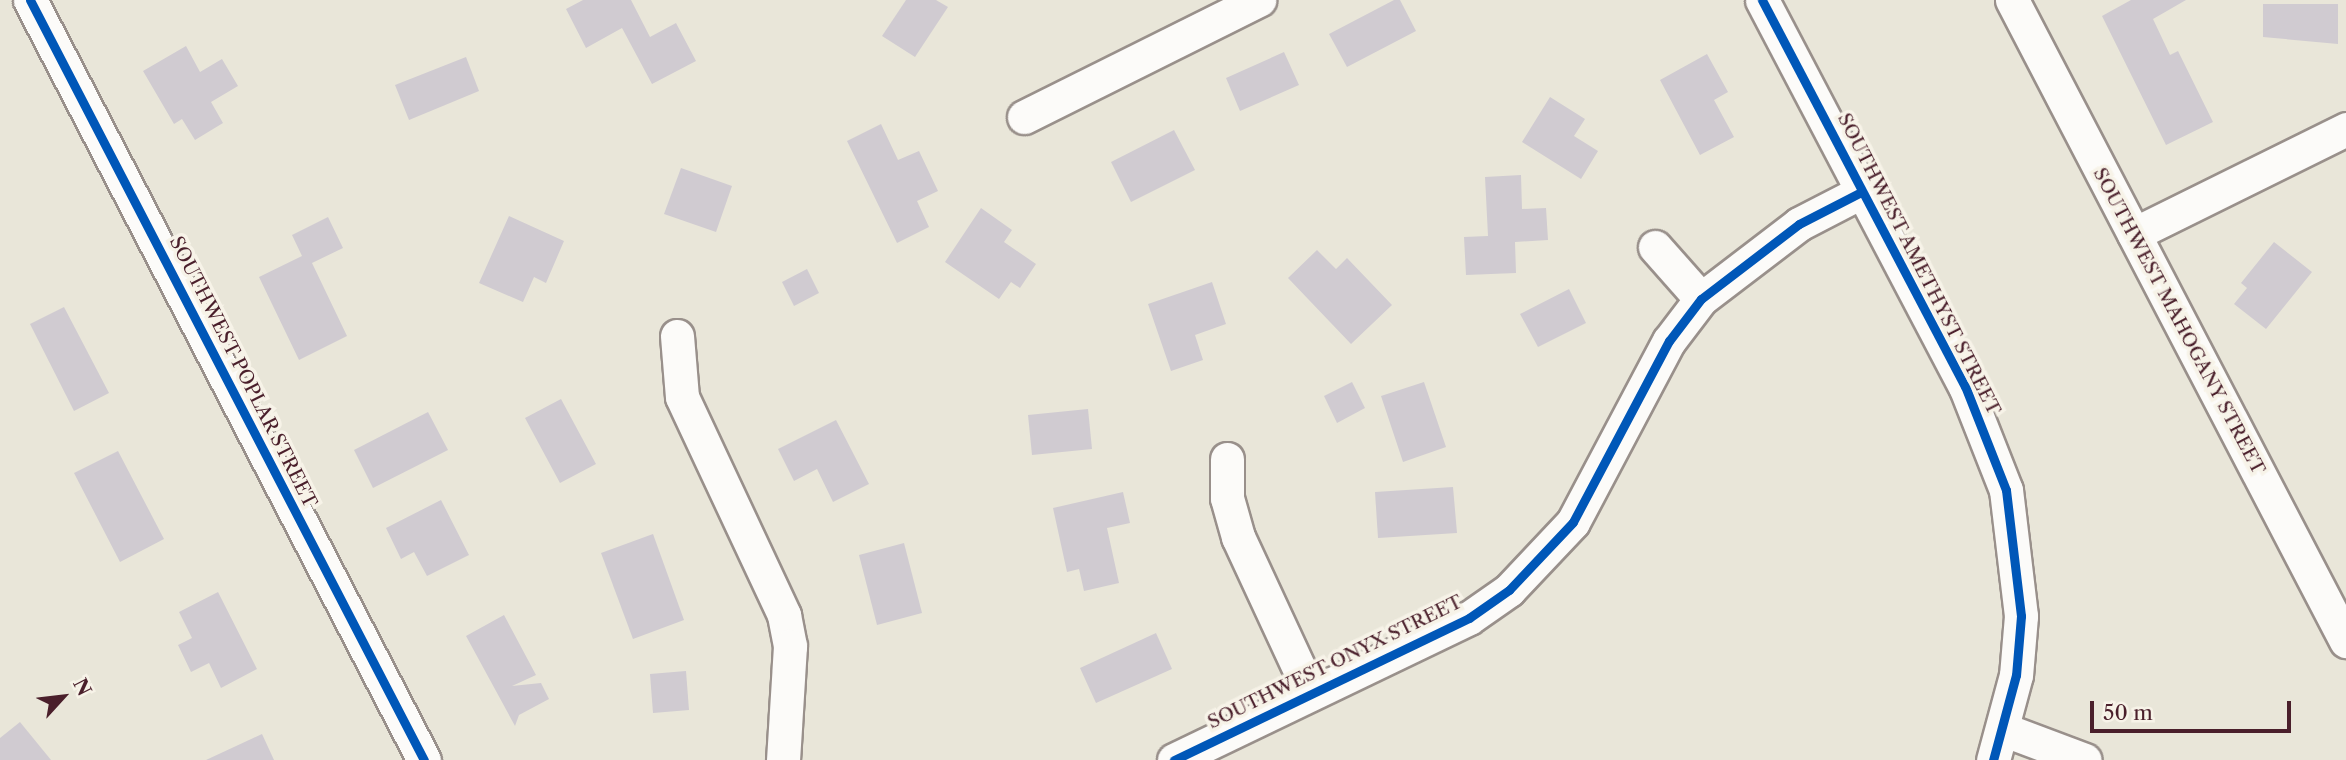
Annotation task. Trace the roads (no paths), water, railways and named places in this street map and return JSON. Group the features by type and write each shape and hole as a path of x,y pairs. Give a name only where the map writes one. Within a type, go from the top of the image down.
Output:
{"street":[{"name":"SOUTHWEST POPLAR STREET","path":"30,0 424,760"},
{"path":"1024,117 1259,0"},
{"name":"SOUTHWEST AMETHYST STREET","path":"1762,0 1965,386 2006,490 2021,616 2005,730 1993,760"},
{"name":"SOUTHWEST MAHOGANY STREET","path":"2012,0 2133,234 2337,604 2346,641"},
{"path":"2133,234 2346,129"},
{"name":"SOUTHWEST ONYX STREET","path":"1174,760 1309,690 1469,618 1541,559 1573,522 1669,341 1702,299 1799,224 1861,192"},
{"path":"1655,247 1702,299"},
{"path":"677,336 682,397 784,615 790,646 783,760"},
{"path":"1227,459 1227,498 1238,537 1309,690"},
{"path":"2005,730 2085,760"}]}
